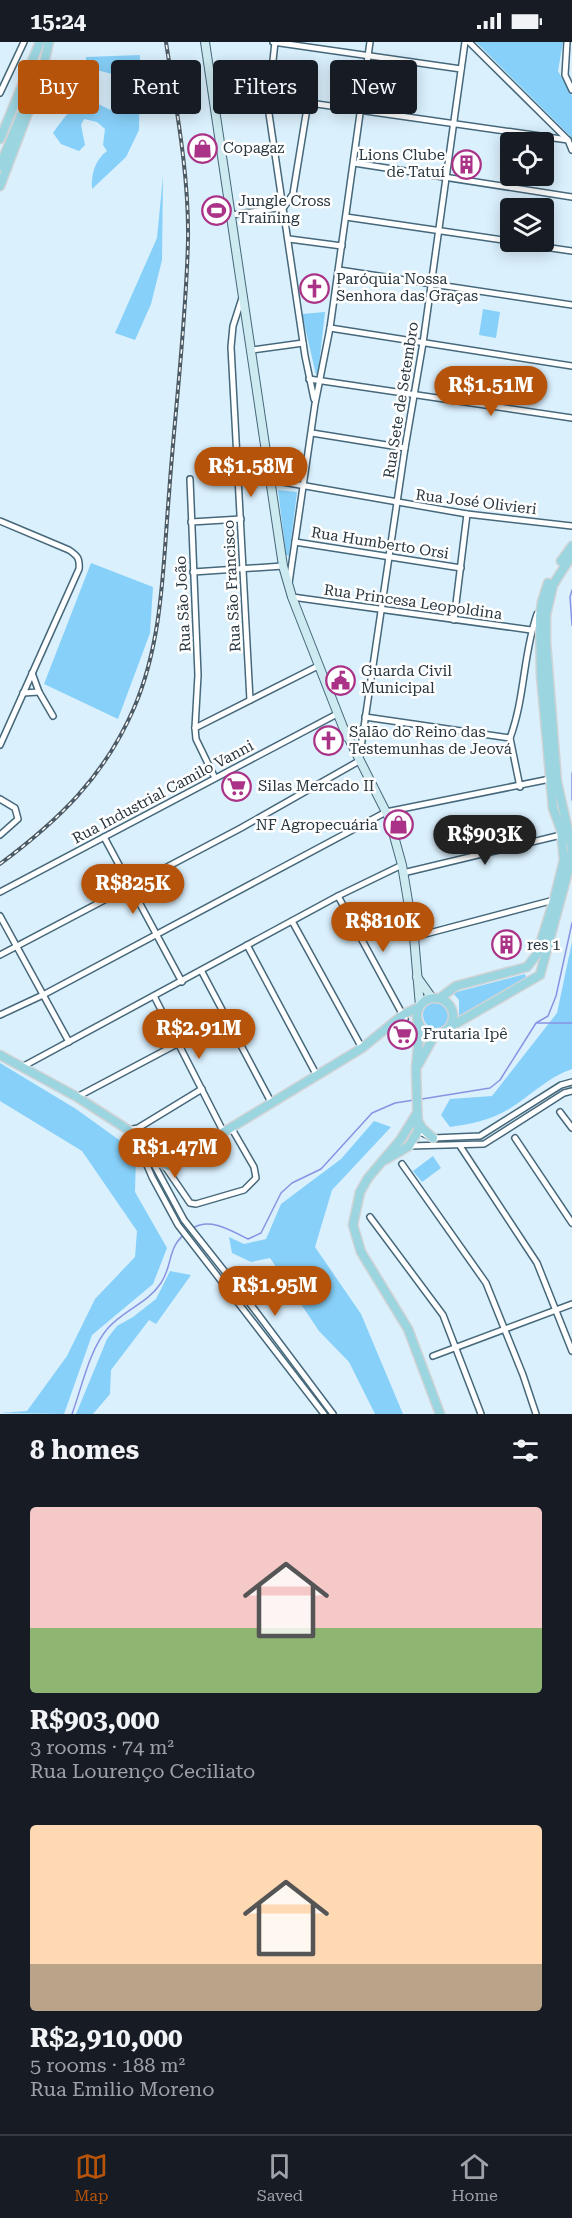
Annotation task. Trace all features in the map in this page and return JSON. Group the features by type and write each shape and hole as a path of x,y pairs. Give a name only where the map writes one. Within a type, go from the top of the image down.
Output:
{"main road":[{"path":"0,139 42,42"},
{"path":"0,166 35,80 42,42"},
{"path":"0,186 40,81 49,42"},
{"path":"205,42 283,566 292,597 337,714 386,812 403,869 414,937 420,1025 416,1068 417,1131 409,1146 385,1160"},
{"path":"0,1055 77,1097 131,1133 161,1163 172,1164 362,1048 402,1017 456,986 527,967 537,954 564,860 561,835 553,808 541,675 542,602 549,580 572,546"},
{"path":"416,1068 433,1038 540,975 570,864 569,833 557,782 546,615 553,585 572,555"},
{"path":"347,737 362,730"},
{"path":"416,976 436,998 446,1000 453,1010 450,1027"},
{"path":"402,1017 420,1025 428,1033 439,1034"},
{"path":"418,1115 385,1160 368,1178 360,1192 353,1225 355,1239 371,1272 408,1329 440,1414"},
{"path":"418,1115 422,1128 433,1138"},
{"path":"407,1130 417,1131"},
{"path":"401,1139 409,1146"}],"street":[{"path":"0,93 24,42"},
{"path":"272,60 274,42 462,69"},
{"path":"368,60 370,42"},
{"path":"467,42 568,140 572,150"},
{"name":"Rua Sete de Setembro","path":"359,762 362,730 378,644 380,609 423,343 467,42"},
{"path":"567,42 565,75 572,90"},
{"path":"270,114 303,343 315,404"},
{"path":"232,215 284,207 293,194 306,114"},
{"path":"289,587 315,404 330,328 361,114"},
{"path":"391,114 568,140"},
{"path":"354,164 572,197"},
{"path":"346,217 500,240"},
{"path":"289,239 342,246"},
{"path":"554,248 572,251"},
{"path":"339,270 572,305"},
{"name":"Rua São Francisco","path":"244,294 232,326 231,347 250,700"},
{"path":"330,328 572,366"},
{"path":"252,350 303,343"},
{"path":"309,379 572,418"},
{"path":"312,434 405,448"},
{"name":"Rua São João","path":"190,479 198,675 195,729"},
{"name":"Rua José Olivieri","path":"271,480 467,514 572,525"},
{"path":"454,620 467,514"},
{"path":"191,522 241,519"},
{"path":"0,521 69,550 78,556 80,561 79,569 0,745"},
{"name":"Rua Humberto Orsi","path":"294,542 461,568"},
{"path":"193,572 283,566"},
{"name":"Rua Princesa Leopoldina","path":"292,597 531,630"},
{"path":"520,787 510,738 515,724 531,630 542,602"},
{"path":"215,778 196,739 195,729 318,666"},
{"path":"32,673 39,692 53,716"},
{"path":"23,693 39,692"},
{"name":"Rua Industrial Camilo Vanni","path":"0,892 337,714"},
{"path":"365,717 510,738"},
{"path":"0,954 131,886 359,762"},
{"path":"0,1015 43,995 386,812 520,787 550,779"},
{"path":"0,799 15,808 18,819 0,835"},
{"path":"22,1067 202,972 338,896 403,869 561,835"},
{"path":"104,837 182,982"},
{"path":"338,896 402,1017"},
{"path":"414,937 554,900"},
{"path":"0,916 69,1042"},
{"path":"292,921 362,1048"},
{"path":"247,945 316,1074"},
{"path":"202,972 271,1102"},
{"path":"154,996 202,1089 254,1167 256,1178 244,1190 196,1204 190,1203 161,1163"},
{"path":"77,1097 177,1044"},
{"path":"417,1131 433,1138 480,1136 552,1091 572,1082"},
{"path":"202,1089 131,1133 178,1225 324,1414"},
{"path":"552,1091 556,1098"},
{"path":"409,1146 484,1144 556,1098 572,1091"},
{"path":"560,1112 572,1128"},
{"path":"453,1137 453,1146"},
{"path":"467,1137 467,1146"},
{"path":"515,1138 572,1223"},
{"path":"460,1146 537,1263 572,1351"},
{"path":"146,1149 184,1220 246,1297 333,1414"},
{"path":"402,1164 486,1282 506,1329 536,1414"},
{"path":"370,1217 443,1315 481,1414"},
{"path":"433,1356 572,1304"}],"shaded area":[{"path":"476,42 563,42 558,71 572,96 572,138"},
{"path":"140,55 140,60 111,60 111,74 99,71 99,60 86,60 86,57"},
{"path":"99,104 111,110 111,114 139,114 139,130 126,157 92,189 95,168 99,159 107,151 103,145 105,129 97,122 84,119 81,125 85,145 79,151 61,144 53,133 68,114 99,114"},
{"path":"163,176 162,260 151,304 135,340 115,333 157,238"},
{"path":"483,309 500,312 496,338 479,335"},
{"path":"325,312 318,374 316,375 302,314"},
{"path":"278,490 297,492 289,556 286,555"},
{"path":"91,563 153,587 150,633 118,719 44,684"},
{"path":"572,942 572,1069 547,1082 502,1113 481,1121 450,1127 441,1115 450,1099 492,1096 557,1013"},
{"path":"525,974 526,978 459,1016 459,1000 453,993"},
{"path":"436,1002 445,1006 449,1015 445,1024 436,1028 427,1024 423,1015 427,1006"},
{"path":"0,1063 76,1109 129,1147 136,1156 135,1192 167,1248 153,1284 92,1335 64,1414 0,1413 27,1411 67,1356 95,1299 135,1257 137,1231 82,1151 0,1101"},
{"path":"374,1121 391,1127 332,1190 315,1247 361,1314 403,1414 375,1414 349,1362 319,1331 270,1258 251,1262 232,1253 229,1237 244,1244 266,1239 281,1204 341,1159"},
{"path":"433,1156 441,1168 422,1182 413,1171"},
{"path":"170,1271 191,1275 156,1324 149,1320 111,1370 110,1394 93,1414 76,1414 107,1339 117,1326 156,1299"}],"waterway":[{"path":"572,590 570,597 572,625"},
{"path":"572,773 572,800"},
{"path":"422,1099 490,1088 500,1080 536,1023 548,1016 556,996 572,923"},
{"path":"537,1023 572,1023"},
{"path":"193,1228 200,1225 214,1225 248,1239 261,1233 281,1193 292,1183 321,1169 372,1113 395,1103 414,1100"},
{"path":"72,1414 91,1358 101,1337 121,1316 156,1290 165,1276 173,1249 189,1231"}],"railway":[{"path":"0,864 42,831 94,776 122,733 134,708 151,656 163,575 183,336 188,240 184,165 166,42"}],"place":[{"name":"Copagaz","path":"202,148"},
{"name":"Lions Clube de Tatuí","path":"466,164"},
{"name":"Jungle Cross Training","path":"217,210"},
{"name":"Paróquia Nossa Senhora das Graças","path":"315,288"},
{"name":"Guarda Civil Municipal","path":"340,680"},
{"name":"Salão do Reino das Testemunhas de Jeová","path":"328,741"},
{"name":"Silas Mercado II","path":"237,786"},
{"name":"NF Agropecuária","path":"399,825"},
{"name":"res 1","path":"506,945"},
{"name":"Frutaria Ipê","path":"402,1034"}]}
